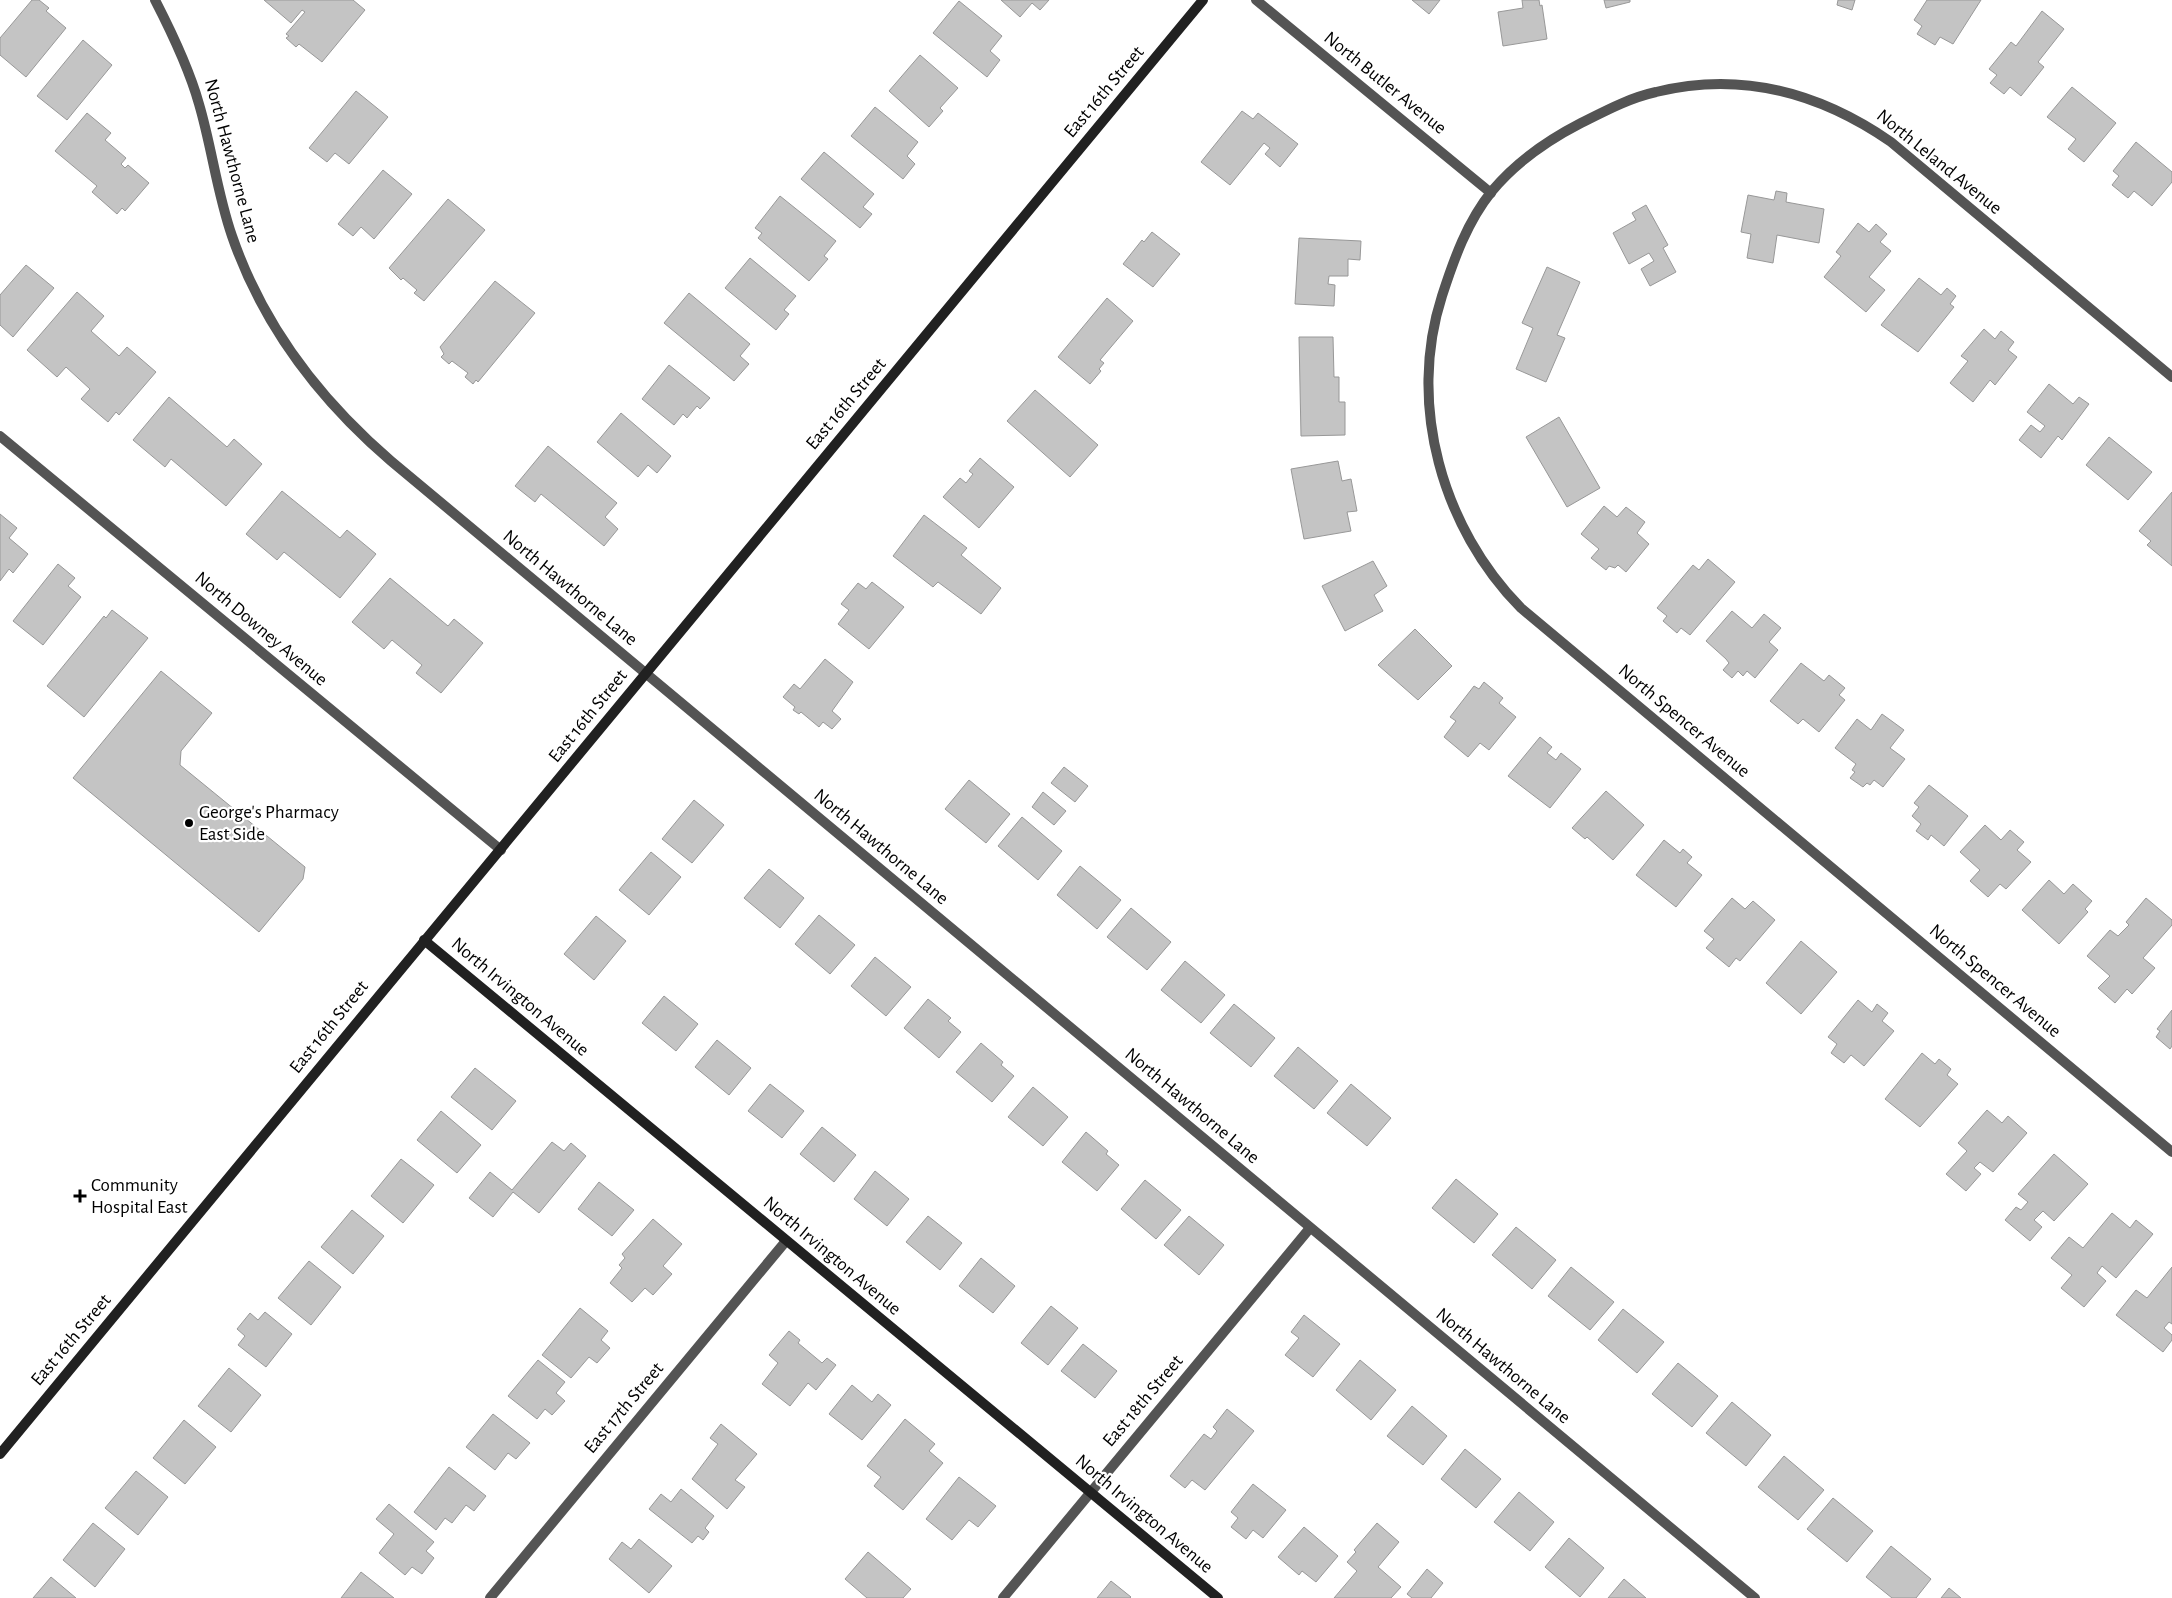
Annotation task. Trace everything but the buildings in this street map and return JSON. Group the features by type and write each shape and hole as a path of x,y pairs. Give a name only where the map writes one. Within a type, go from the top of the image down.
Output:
{"main road":[{"name":"East 16th Street","path":"0,1454 1203,0"},
{"name":"North Irvington Avenue","path":"424,940 1218,1598"}],"street":[{"name":"North Hawthorne Lane","path":"155,0 172,32 196,92 219,195 242,262 266,314 289,349 332,404 371,444 1756,1598"},
{"name":"North Butler Avenue","path":"1256,0 1491,193"},
{"name":"North Leland Avenue","path":"1491,193 1505,176 1539,147 1603,111 1642,96 1668,89 1723,84 1765,88 1793,94 1831,107 1863,123 1891,142 2172,377"},
{"name":"North Spencer Avenue","path":"1491,193 1461,241 1445,281 1432,335 1428,377 1432,429 1446,488 1462,527 1484,564 1521,608 2172,1152"},
{"name":"North Downey Avenue","path":"0,436 501,850"},
{"name":"East 18th Street","path":"1003,1598 1310,1228"},
{"name":"East 17th Street","path":"490,1598 786,1241"}],"place":[{"name":"George's Pharmacy East Side","path":"189,823"},
{"name":"Community Hospital East","path":"80,1196"}]}
